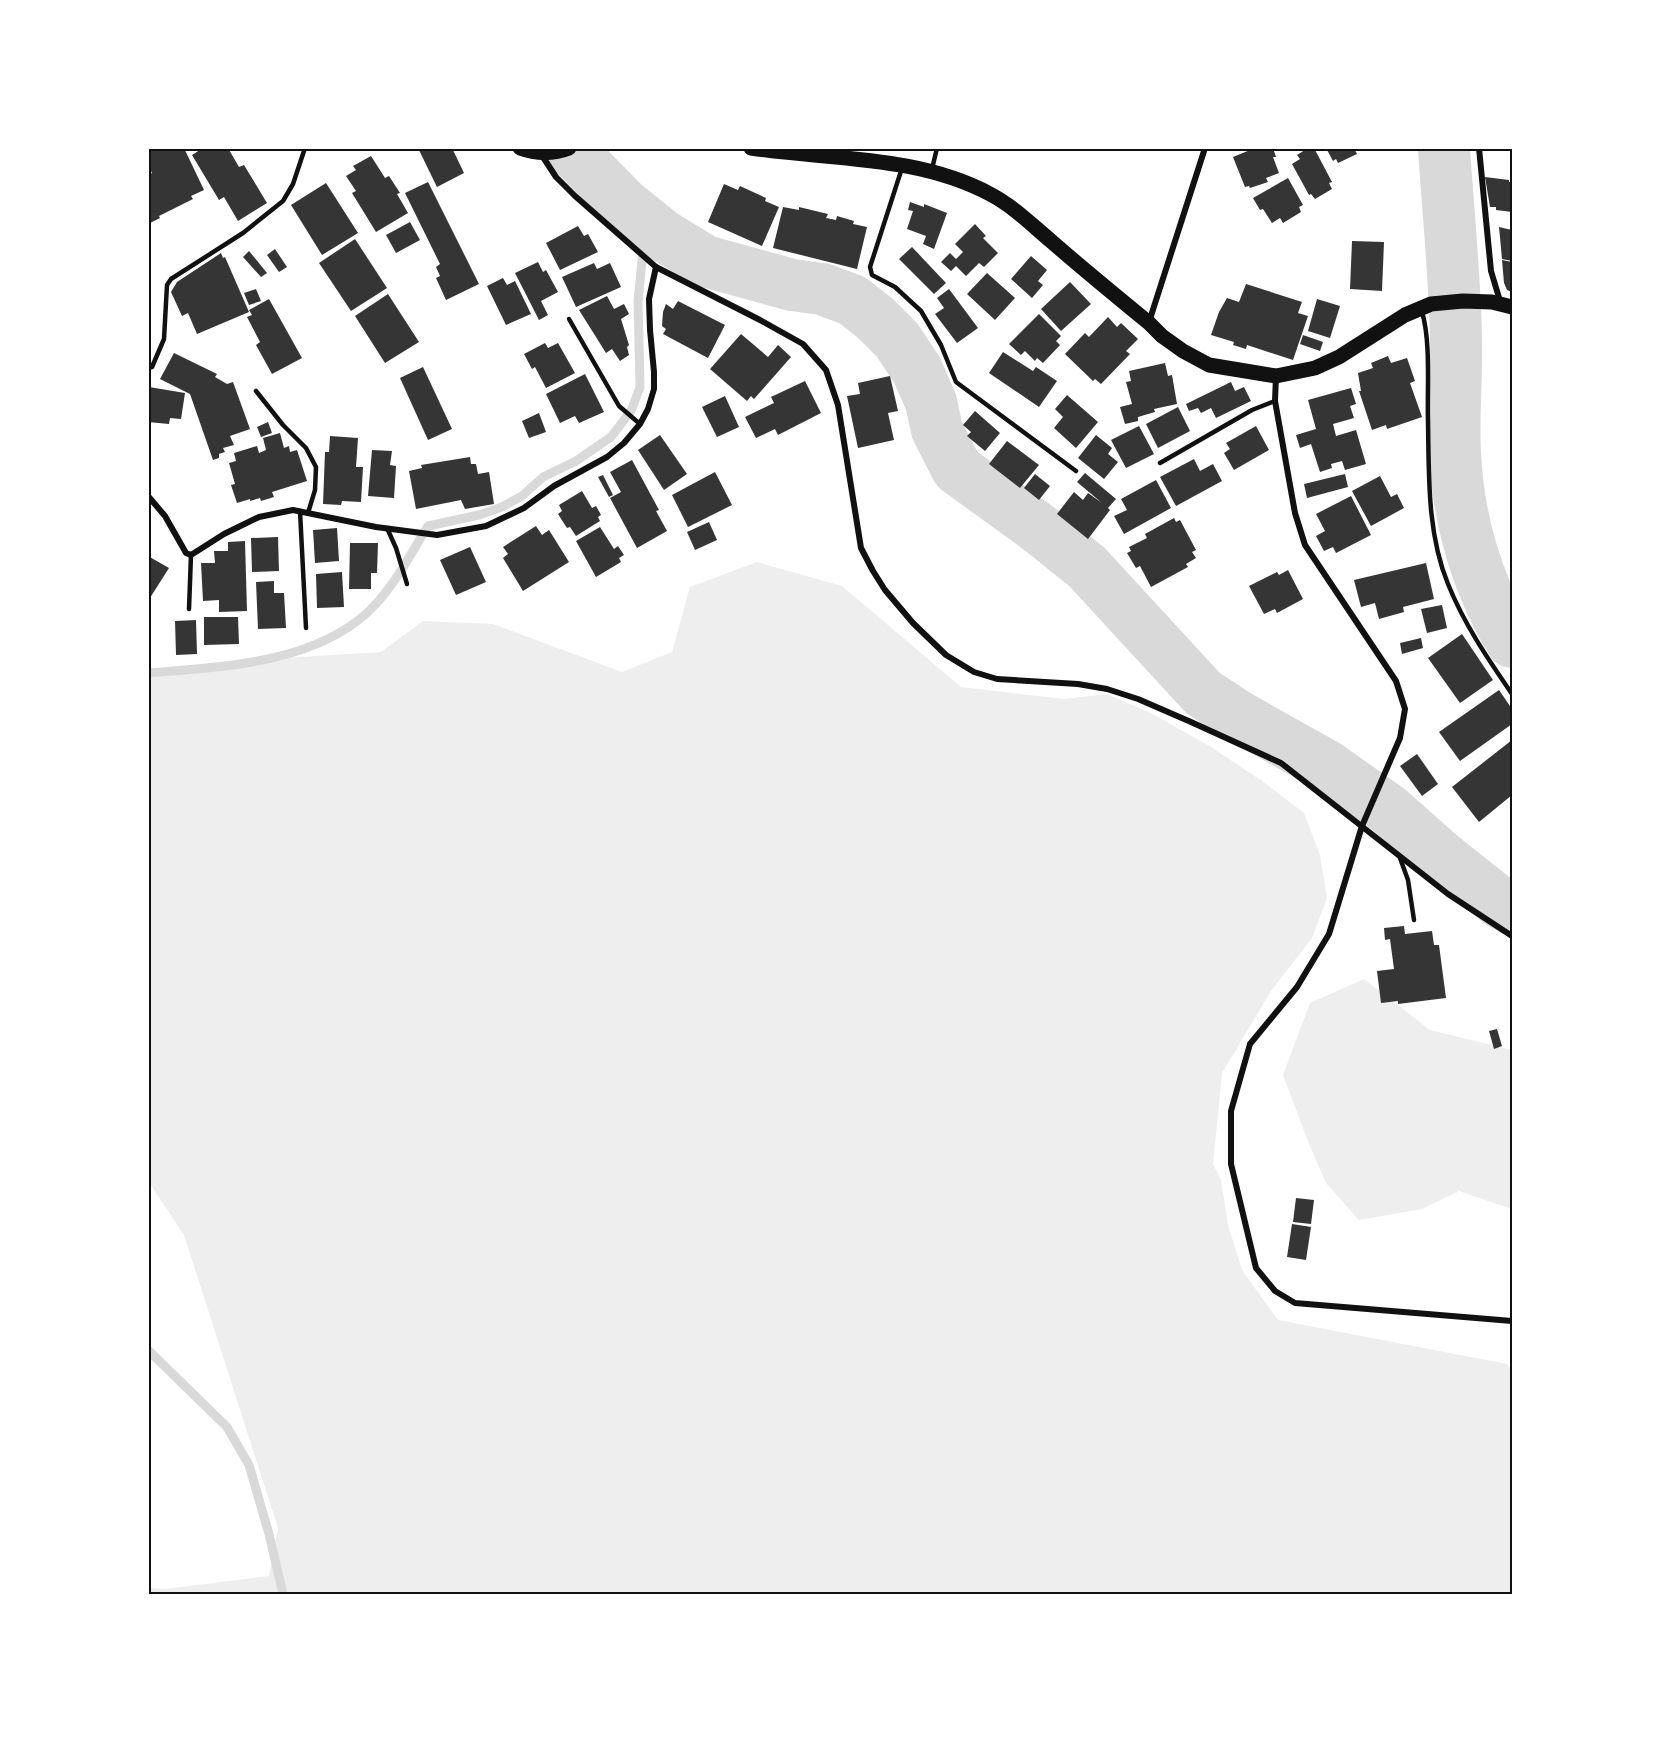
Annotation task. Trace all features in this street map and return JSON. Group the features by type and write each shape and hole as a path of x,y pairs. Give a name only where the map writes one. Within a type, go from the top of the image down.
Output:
{"main road":[{"path":"520,148 539,152 563,151"},
{"path":"750,148 932,171 991,194 1018,212 1162,336 1209,365 1276,376 1314,368 1339,357 1405,315 1426,306 1463,301 1502,304"}],"street":[{"path":"1149,323 1205,148"},
{"path":"1479,148 1491,271 1502,304"},
{"path":"539,152 556,177 575,196 656,267 803,344 826,370 838,405 861,548 885,590 913,623 946,655 974,672 997,679 1078,684 1107,689 1138,699 1281,763 1448,894 1512,936"},
{"path":"148,496 165,516 186,553 191,555 224,534 259,517 293,510 437,535 486,526 503,519 524,508 554,486 607,457 624,443 640,424 648,410 654,389 649,299 656,267"},
{"path":"1276,376 1275,401 1295,513 1305,545 1396,681 1405,709 1400,738 1362,826 1329,934 1297,987 1250,1044 1231,1111 1231,1164 1256,1269 1275,1291 1295,1303 1512,1321"}],"lane":[{"path":"148,368 152,367 164,339 167,285 171,279 243,233 283,201 293,184 305,148"},
{"path":"932,171 937,148"},
{"path":"903,166 870,267 872,275 895,287 921,311 941,345 956,382 1076,471"},
{"path":"1426,306 1428,479 1438,552 1447,582 1460,610 1484,653 1512,694"},
{"path":"569,319 619,406 640,424"},
{"path":"256,391 283,425 306,448 316,467 315,490 304,512 306,628"},
{"path":"1160,463 1252,410 1275,401"},
{"path":"387,528 407,584"},
{"path":"189,609 191,555"},
{"path":"1400,855 1408,880 1414,920"}],"shaded area":[{"path":"757,562 842,586 961,687 1064,699 1107,694 1151,713 1211,747 1304,813 1320,855 1327,898 1312,938 1271,991 1222,1073 1213,1164 1221,1180 1228,1225 1242,1270 1278,1320 1507,1364 1512,1370 1512,1594 149,1594 149,1588 165,1589 269,1576 278,1528 184,1235 149,1182 149,670 265,659 381,652 423,621 493,624 622,672 672,652 690,587"},
{"path":"1364,979 1430,1030 1512,1050 1512,1209 1459,1191 1422,1209 1359,1220 1326,1183 1283,1075 1310,1003"}],"building":[{"path":"148,148 184,148 204,190 191,196 193,199 148,224 148,175 152,173 148,166"},
{"path":"203,148 228,148 239,167 244,165 267,203 238,221 224,197 219,200 192,155"},
{"path":"418,148 452,148 464,173 437,187"},
{"path":"1255,148 1273,148 1276,157 1273,157 1279,173 1266,178 1268,182 1250,188 1245,187 1233,157"},
{"path":"1308,148 1314,148 1332,182 1329,183 1332,189 1315,199 1311,194 1309,195 1292,164 1300,159 1297,155"},
{"path":"1326,148 1354,148 1357,154 1338,163 1336,159 1333,161"},
{"path":"371,156 385,178 389,176 400,193 397,194 408,213 376,232 352,193 356,191 346,176 356,170 353,166"},
{"path":"1485,177 1512,182 1512,212 1490,207"},
{"path":"1288,178 1303,205 1299,207 1301,212 1283,223 1280,218 1272,223 1253,198"},
{"path":"428,182 479,284 446,300 436,278 440,276 436,267 440,264 405,193"},
{"path":"326,183 358,233 322,255 291,205"},
{"path":"724,184 738,190 740,186 779,207 762,246 708,222"},
{"path":"910,202 924,207 924,204 947,213 934,249 923,244 926,236 907,229 913,211 908,210"},
{"path":"783,207 799,210 799,207 828,214 826,218 836,220 837,216 854,221 853,224 867,227 857,269 773,248"},
{"path":"410,222 420,240 396,253 386,235"},
{"path":"975,224 986,236 983,238 998,253 984,267 979,263 966,276 956,266 951,271 941,262 950,253 956,259 963,252 955,244"},
{"path":"578,226 584,236 588,234 598,252 560,270 546,243"},
{"path":"1499,227 1512,230 1512,261 1502,259"},
{"path":"355,239 387,288 351,311 319,263"},
{"path":"1352,241 1384,242 1382,291 1350,289"},
{"path":"912,247 946,283 934,294 899,259"},
{"path":"275,249 287,267 279,272 267,255"},
{"path":"249,251 267,273 261,277 243,257"},
{"path":"221,253 223,258 225,257 249,312 197,334 188,313 182,316 171,292 177,282"},
{"path":"1031,256 1047,270 1038,281 1043,285 1032,298 1011,279"},
{"path":"1502,260 1512,262 1512,292 1507,290 1504,283"},
{"path":"538,262 543,272 546,270 558,292 541,301 548,315 539,320 515,273"},
{"path":"594,263 597,269 610,263 621,287 576,307 562,277"},
{"path":"987,273 1015,298 995,320 967,294"},
{"path":"503,278 507,285 515,281 531,314 506,325 487,286"},
{"path":"1070,282 1091,304 1061,331 1041,309"},
{"path":"1246,284 1302,302 1298,313 1308,316 1293,360 1247,345 1246,349 1233,345 1234,342 1211,335 1227,298 1239,302"},
{"path":"256,289 261,301 249,305 244,293"},
{"path":"949,289 978,328 957,343 935,314 944,308 937,298"},
{"path":"388,294 419,342 385,363 355,316"},
{"path":"607,296 614,309 624,304 629,314 621,319 629,345 627,347 629,355 620,361 612,349 606,353 579,310"},
{"path":"269,299 302,358 272,374 256,345 260,342 247,317 252,315 249,310"},
{"path":"1317,299 1340,306 1330,338 1308,331"},
{"path":"678,301 725,325 708,358 663,334 666,329 662,326 666,304 673,309"},
{"path":"1039,314 1061,336 1056,341 1060,345 1043,363 1037,358 1035,361 1025,351 1021,355 1009,344"},
{"path":"1108,317 1117,327 1121,323 1138,339 1126,351 1130,354 1101,384 1095,379 1093,381 1065,354 1085,333 1089,337"},
{"path":"741,334 768,357 778,345 791,357 754,399 751,396 747,401 710,369"},
{"path":"1303,335 1323,342 1320,351 1300,344"},
{"path":"545,343 548,348 558,343 575,373 546,388 535,367 532,369 524,354"},
{"path":"1003,352 1033,371 1036,367 1057,381 1039,407 989,373"},
{"path":"174,353 217,374 215,377 227,384 233,382 250,429 230,436 234,445 223,448 225,452 219,454 219,458 213,460 190,394 160,379"},
{"path":"1388,356 1391,363 1407,358 1415,381 1410,383 1422,417 1387,429 1386,425 1372,430 1359,391 1361,391 1358,373 1373,368 1371,363"},
{"path":"1165,363 1168,376 1172,375 1177,404 1154,409 1155,412 1138,417 1138,421 1125,424 1120,407 1132,404 1126,382 1131,381 1129,371"},
{"path":"423,367 452,429 428,440 400,378"},
{"path":"585,374 604,412 579,423 575,416 560,423 546,394"},
{"path":"890,376 898,411 888,413 894,440 858,448 847,396 860,394 858,383"},
{"path":"805,381 821,413 778,435 775,429 756,438 745,417 774,403 771,397"},
{"path":"1231,382 1235,391 1244,387 1251,401 1216,418 1211,408 1201,413 1198,408 1189,411 1186,404"},
{"path":"149,387 185,393 181,419 170,418 169,424 148,422"},
{"path":"1351,388 1356,404 1350,406 1354,418 1333,424 1336,436 1356,430 1366,464 1345,470 1342,461 1331,464 1332,468 1320,472 1311,444 1300,448 1296,435 1316,429 1308,400"},
{"path":"1067,395 1098,422 1076,448 1054,428 1063,417 1055,409"},
{"path":"725,396 739,427 717,437 702,407"},
{"path":"1178,407 1190,431 1158,448 1146,424"},
{"path":"975,411 1000,433 985,451 967,436 971,432 963,425"},
{"path":"539,413 546,432 529,438 522,421"},
{"path":"268,422 272,433 261,437 257,427"},
{"path":"1139,426 1154,454 1126,468 1111,440"},
{"path":"1256,426 1269,450 1234,470 1224,453 1230,449 1226,443"},
{"path":"280,433 284,448 289,446 290,452 297,450 307,481 272,492 274,497 261,501 260,498 250,501 250,499 237,503 231,485 235,484 229,463 236,461 234,453 257,446 259,453 266,450 263,438"},
{"path":"660,435 687,474 664,490 638,450"},
{"path":"1096,435 1112,448 1108,454 1118,462 1104,479 1078,458"},
{"path":"330,436 358,438 356,467 363,467 361,502 342,501 341,505 323,504 325,452 329,452"},
{"path":"1007,441 1039,465 1020,488 989,464"},
{"path":"372,450 392,451 390,465 396,466 394,498 368,496"},
{"path":"470,457 471,464 476,464 478,474 489,472 494,504 465,509 461,500 416,509 409,471 422,468 421,465"},
{"path":"1194,459 1200,471 1213,464 1222,481 1176,506 1160,477"},
{"path":"632,460 659,510 656,511 667,531 637,548 610,498 621,492 610,472"},
{"path":"715,472 732,505 688,527 672,495"},
{"path":"1085,473 1116,499 1088,539 1057,514 1074,492 1083,500 1088,493 1102,503 1077,482"},
{"path":"1035,474 1050,486 1039,500 1024,488"},
{"path":"1345,474 1348,487 1307,498 1304,484"},
{"path":"603,475 613,495 609,497 598,477"},
{"path":"1380,476 1391,497 1397,494 1404,508 1371,526 1352,491"},
{"path":"1156,480 1171,508 1124,534 1114,516 1127,510 1121,499"},
{"path":"582,491 592,508 596,506 601,515 598,517 600,521 576,536 570,527 567,528 558,514 562,511 559,505"},
{"path":"1351,496 1371,535 1336,553 1333,547 1324,551 1316,536 1325,531 1316,514"},
{"path":"1174,518 1176,522 1180,520 1196,550 1192,552 1196,558 1186,564 1188,567 1151,587 1140,566 1136,568 1127,553 1131,551 1129,547 1147,538 1145,534"},
{"path":"709,522 717,540 695,550 687,532"},
{"path":"536,526 542,535 549,530 569,562 523,591 503,558 508,554 503,547"},
{"path":"600,527 614,549 618,546 624,555 619,558 621,562 596,577 576,541"},
{"path":"337,528 339,561 315,563 313,530"},
{"path":"278,537 279,571 252,572 251,538"},
{"path":"245,541 247,611 219,612 219,600 203,601 201,563 215,563 214,551 228,551 228,542"},
{"path":"350,543 378,543 377,573 371,573 371,589 349,589"},
{"path":"470,547 486,582 456,595 440,560"},
{"path":"148,556 169,568 148,601"},
{"path":"1426,563 1434,599 1403,607 1404,612 1379,619 1375,603 1361,607 1354,580"},
{"path":"1288,570 1303,599 1277,613 1275,609 1264,614 1249,586 1277,572 1279,575"},
{"path":"342,572 344,607 317,608 316,574"},
{"path":"274,581 274,593 284,593 286,628 258,629 256,582"},
{"path":"1442,605 1447,628 1427,633 1421,609"},
{"path":"204,617 238,617 239,644 204,645"},
{"path":"196,620 197,654 176,655 175,621"},
{"path":"1462,634 1493,680 1460,703 1428,658"},
{"path":"1421,638 1423,648 1402,654 1400,643"},
{"path":"1499,690 1512,709 1512,724 1460,761 1439,732"},
{"path":"1512,740 1512,795 1479,822 1452,787"},
{"path":"1417,754 1438,784 1422,796 1400,766"},
{"path":"1404,926 1405,934 1432,931 1434,945 1439,945 1446,998 1398,1004 1398,1001 1381,1003 1377,971 1394,969 1390,939 1385,940 1384,928"},
{"path":"1497,1029 1502,1046 1494,1049 1489,1031"},
{"path":"1296,1198 1314,1200 1311,1224 1293,1222"},
{"path":"1292,1224 1311,1227 1306,1260 1287,1257"}],"waterway":[{"path":"569,148 624,204 664,236 705,261 792,285 822,289 852,300 875,318 897,340 917,370 931,402 937,430 957,469 1037,527 1087,567 1203,693 1238,716 1327,766 1388,809 1440,855 1499,902 1512,909"},
{"path":"1444,148 1453,268 1456,353 1455,439 1460,502 1479,575 1512,642"},
{"path":"148,673 264,660 319,643 344,630 376,604 428,526 479,515 502,507 522,496 543,477 576,461 611,437 631,411 640,387 638,301 646,222"},
{"path":"148,1350 227,1427 249,1465 283,1594"}]}
